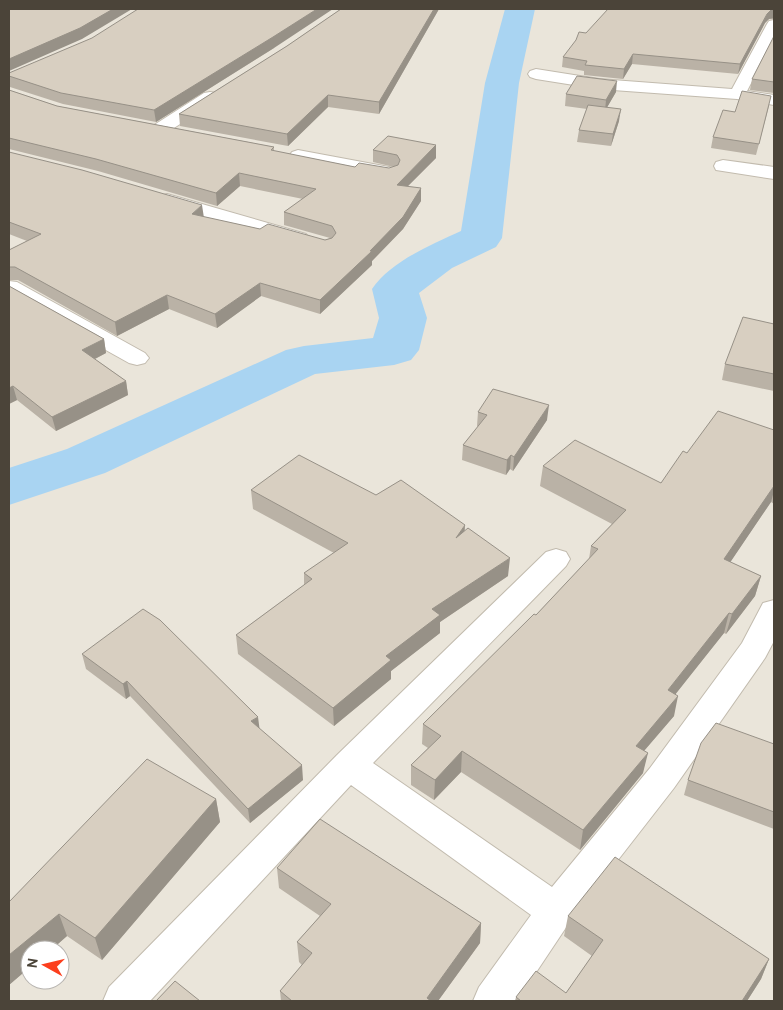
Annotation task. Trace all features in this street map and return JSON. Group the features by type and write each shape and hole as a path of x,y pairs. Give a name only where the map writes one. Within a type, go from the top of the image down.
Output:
{"street":[{"path":"737,94 774,24"},
{"path":"536,74 599,84 737,94 774,100"},
{"path":"157,130 223,89"},
{"path":"138,126 186,136"},
{"path":"283,153 389,173"},
{"path":"723,166 774,173"},
{"path":"147,194 316,242"},
{"path":"9,287 137,358"},
{"path":"123,1001 349,765 556,559"},
{"path":"493,1001 556,911 764,654 774,611"},
{"path":"349,765 556,911"}],"shaded area":[{"path":"9,9 774,9 774,1001 9,1001"}],"building":[{"path":"9,9 113,9 80,28 9,59"},
{"path":"138,9 317,9 154,110 61,93 9,76 9,73 92,38"},
{"path":"341,9 434,9 379,102 328,95 287,134 179,114 287,46"},
{"path":"608,9 774,9 767,14 740,64 633,54 624,69 585,65 587,61 563,57 576,40 579,32 586,33"},
{"path":"774,36 774,82 752,79"},
{"path":"577,76 617,81 606,100 566,94"},
{"path":"9,90 57,106 274,147 271,150 355,167 359,163 389,168 398,165 400,160 397,155 373,150 388,136 436,145 397,185 421,188 403,217 370,251 372,251 320,300 260,283 215,314 167,295 115,322 15,267 9,267 9,250 41,234 9,222 9,152 82,170 202,205 192,214 260,229 268,224 325,240 332,238 336,233 332,226 284,212 316,189 239,173 216,193 96,159 9,138"},
{"path":"742,91 771,96 759,144 713,137 723,110 735,112"},
{"path":"588,105 621,109 613,134 579,130"},
{"path":"9,286 104,339 82,350 126,381 52,417 13,386 9,388"},
{"path":"743,317 774,324 774,374 725,364"},
{"path":"493,389 549,405 514,457 511,455 507,460 463,445 487,415 478,412"},
{"path":"718,411 774,430 774,486 724,559 761,576 732,614 729,613 668,690 678,696 636,746 648,753 583,830 462,751 435,780 411,765 441,736 423,724 534,614 536,615 598,549 591,546 626,510 543,466 575,440 661,483 683,451 687,453"},
{"path":"299,455 376,495 401,480 465,525 456,538 468,528 510,558 432,609 440,615 386,656 391,660 333,708 236,635 312,579 304,573 348,543 251,490"},
{"path":"143,609 160,620 258,717 251,721 302,765 248,809 127,681 123,684 82,654"},
{"path":"716,723 774,744 774,812 688,780 701,743"},
{"path":"147,759 216,799 95,938 59,914 27,940 20,940 20,946 9,955 9,902"},
{"path":"320,819 481,923 427,998 431,1001 292,1001 280,991 312,953 297,942 331,904 277,868"},
{"path":"615,857 769,959 742,1001 521,1001 516,997 536,971 566,993 603,940 568,916"},
{"path":"175,981 200,1001 156,1001"}],"waterway":[{"path":"9,487 86,461 304,361 394,350 403,318 395,289 436,259 481,238 502,83 520,9"}]}
